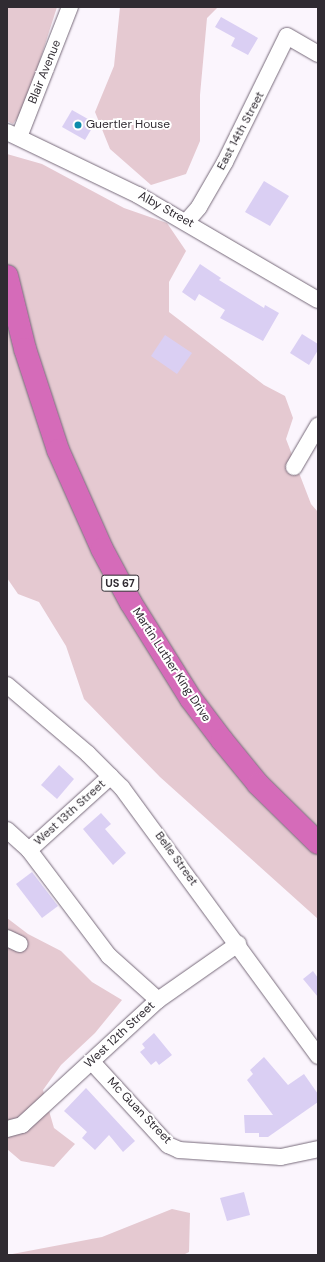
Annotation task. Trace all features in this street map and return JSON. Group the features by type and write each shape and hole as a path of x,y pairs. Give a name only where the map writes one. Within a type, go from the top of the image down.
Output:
{"highway":[{"name":"Martin Luther King Drive","path":"7,276 29,364 58,450 102,549 131,603 184,687 222,740 258,784 318,844"}],"street":[{"name":"Blair Avenue","path":"13,134 70,7"},
{"name":"East 14th Street","path":"187,221 199,207 225,162 287,36 318,54"},
{"name":"Alby Street","path":"13,134 187,221 318,300"},
{"path":"294,467 318,426"},
{"name":"Belle Street","path":"7,685 111,776 144,815 318,1056"},
{"name":"West 13th Street","path":"29,850 111,776"},
{"path":"7,830 29,850 109,956 158,1000"},
{"name":"West 12th Street","path":"7,1129 22,1125 92,1062 105,1046 158,1000 238,944"},
{"name":"Mc Guan Street","path":"92,1062 168,1145 190,1152 280,1157 318,1149"}],"shaded area":[{"path":"7,7 57,7 25,107 13,124 7,121"},
{"path":"120,7 218,7 207,18 200,95 200,141 186,174 151,185 110,149 95,112 114,66"},
{"path":"7,154 42,164 124,208 167,223 186,251 169,282 169,312 264,385 285,396 293,418 286,439 311,504 318,512 318,919 160,777 84,699 66,646 39,602 18,594 7,578"},
{"path":"7,918 28,934 61,951 92,982 122,1000 95,1033 61,1065 43,1090 54,1128 75,1144 54,1167 21,1161 7,1149"},
{"path":"172,1209 190,1213 189,1252 183,1255 7,1255 102,1237"}],"building":[{"path":"221,17 258,38 248,55 231,46 235,38 215,27"},
{"name":"Guertler House","path":"72,110 95,123 85,140 62,127"},
{"path":"264,181 289,196 270,226 245,212"},
{"path":"200,264 221,278 219,280 264,308 265,305 279,313 263,341 220,318 225,310 199,294 195,301 182,292"},
{"path":"302,334 318,344 318,350 309,365 290,353"},
{"path":"165,335 192,353 177,374 151,356"},
{"path":"59,765 74,779 57,799 41,785"},
{"path":"101,813 111,824 105,829 126,853 113,865 83,829"},
{"path":"32,872 58,906 42,918 16,884"},
{"path":"313,971 318,978 318,997 303,979"},
{"path":"154,1033 172,1055 159,1065 156,1061 151,1065 140,1052 145,1048 142,1044"},
{"path":"264,1057 288,1085 304,1074 318,1094 318,1102 268,1137 259,1137 259,1133 245,1133 244,1115 273,1115 247,1080 253,1074 250,1070"},
{"path":"86,1088 135,1141 123,1152 109,1135 95,1150 82,1138 87,1132 64,1111"},
{"path":"244,1192 250,1215 227,1221 220,1198"}],"place":[{"name":"Guertler House","path":"78,125"}]}
